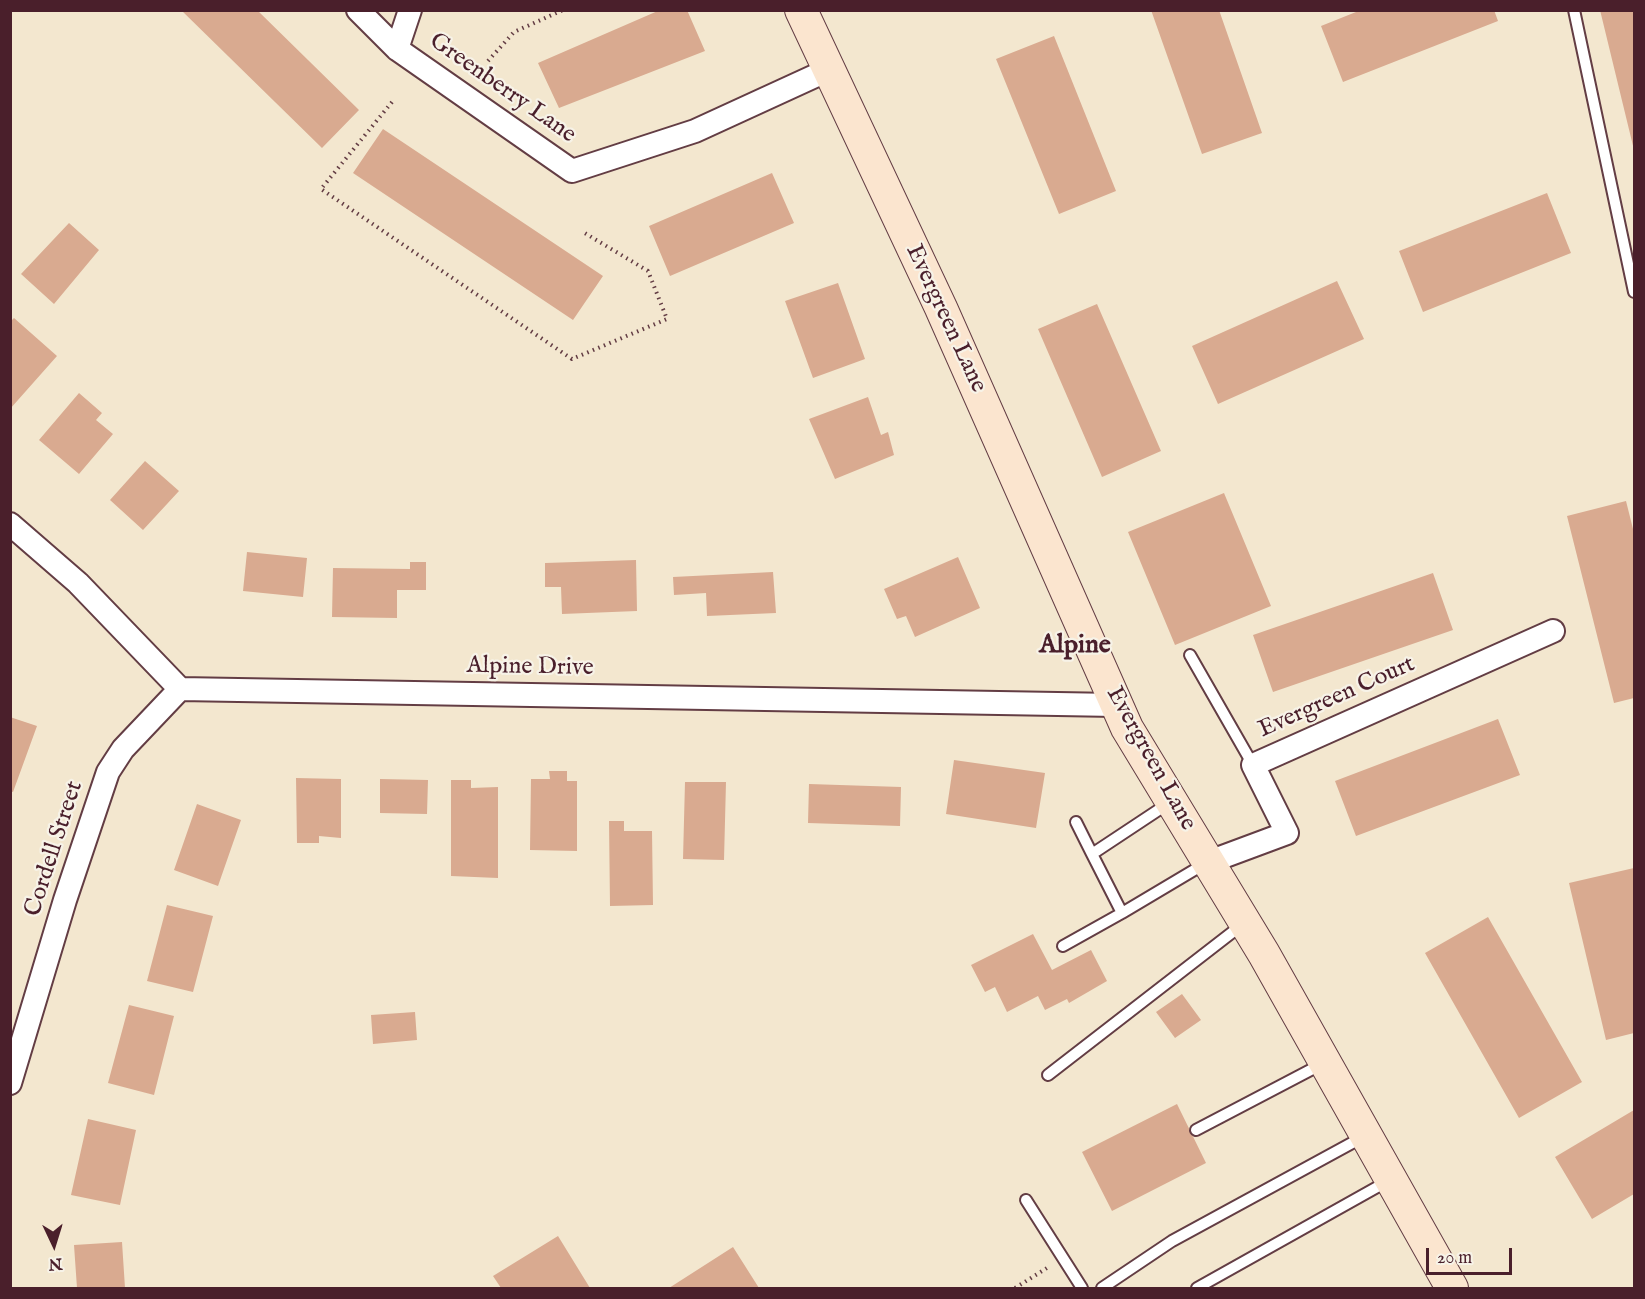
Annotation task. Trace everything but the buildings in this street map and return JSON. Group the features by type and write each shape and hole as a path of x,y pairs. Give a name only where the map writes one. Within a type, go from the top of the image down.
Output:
{"street":[{"name":"Greenberry Lane","path":"358,10 397,49 572,171 695,131 828,70"},
{"path":"397,49 410,10"},
{"name":"Evergreen Lane","path":"801,10 941,308 1127,729 1245,922 1452,1288"},
{"path":"10,525 78,583 180,689"},
{"name":"Evergreen Court","path":"1209,862 1287,832 1253,765 1554,631"},
{"name":"Alpine Drive","path":"180,689 1116,705"},
{"name":"Cordell Street","path":"10,1083 65,900 108,772 123,749 180,689"}],"lane":[{"path":"1574,10 1635,292"},
{"path":"1190,655 1253,765"},
{"path":"1092,854 1172,801"},
{"path":"1076,822 1122,913"},
{"path":"1063,946 1209,862"},
{"path":"1048,1075 1245,922"},
{"path":"1196,1130 1325,1062"},
{"path":"1102,1288 1172,1241 1366,1135"},
{"path":"1197,1288 1391,1179"},
{"path":"1026,1200 1082,1288"}],"path":[{"path":"488,61 514,32 563,10"},
{"path":"392,102 321,189 572,359 667,319 648,271 583,232"},
{"path":"1015,1288 1062,1258"}],"district":[{"name":"Alpine","path":"1075,647"}]}
